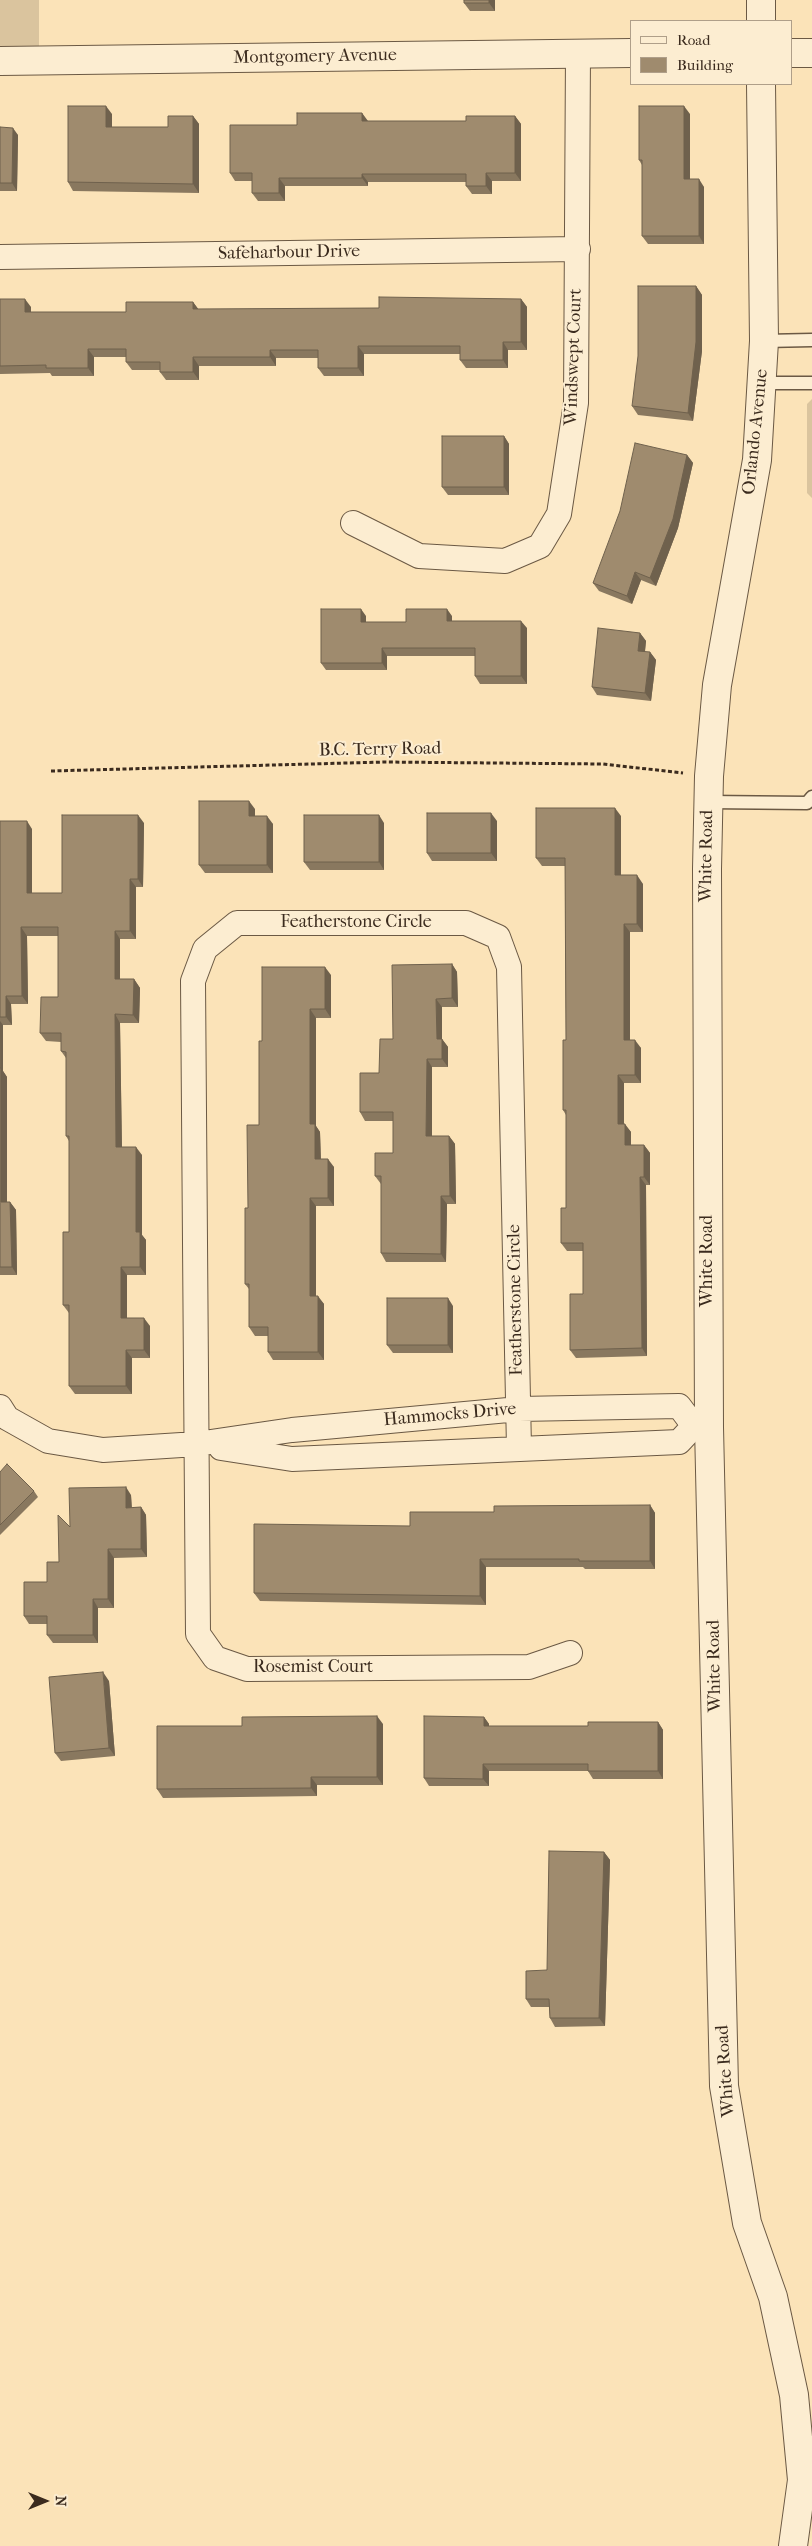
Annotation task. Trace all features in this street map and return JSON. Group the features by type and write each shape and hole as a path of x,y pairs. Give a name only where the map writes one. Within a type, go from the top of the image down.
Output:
{"street":[{"path":"761,0 761,20"},
{"name":"Windswept Court","path":"353,523 419,556 505,561 540,546 559,514 576,403 578,53"},
{"name":"Montgomery Avenue","path":"0,61 630,53"},
{"path":"792,53 812,53"},
{"name":"Orlando Avenue","path":"708,789 717,686 757,460 763,383 762,85"},
{"name":"Safeharbour Drive","path":"0,257 578,249"},
{"name":"White Road","path":"708,789 701,1427 724,2086 747,2224 773,2296 804,2416 802,2480 793,2546"},
{"name":"Featherstone Circle","path":"197,1444 193,982 205,949 236,923 466,923 498,937 510,966 520,1448"},
{"name":"Hammocks Drive","path":"0,1407 8,1418 48,1441 103,1450 197,1444 292,1430 519,1409 679,1406 701,1427 679,1442 292,1459 197,1444"},
{"name":"Rosemist Court","path":"197,1444 198,1634 215,1658 247,1669 519,1668 529,1667 570,1654"}],"lane":[{"path":"764,342 812,340"},
{"path":"763,383 812,383"},
{"path":"708,789 807,803 812,797"}],"path":[{"name":"B.C. Terry Road","path":"51,772 405,762 603,764 708,789"}],"shaded area":[{"path":"0,0 39,0 39,47 0,48"},
{"path":"812,399 812,498 807,493 807,404"}],"building":[{"path":"464,0 489,0 489,3 464,3"},
{"path":"68,106 106,106 106,127 168,127 168,116 193,116 193,184 68,182"},
{"path":"639,106 684,106 684,179 699,179 699,236 642,236 642,160 639,160"},
{"path":"297,113 362,113 362,121 466,121 466,116 515,116 515,173 486,173 486,186 466,186 466,174 362,174 362,178 279,178 279,193 252,193 252,173 230,173 230,125 297,125"},
{"path":"0,127 13,128 12,183 0,183"},
{"path":"638,286 696,286 696,342 688,413 632,406 638,356"},
{"path":"379,297 521,299 521,342 503,342 503,360 460,360 460,346 358,346 358,368 318,368 318,350 270,350 270,357 193,357 193,372 160,372 160,362 126,362 126,349 88,349 88,368 46,368 46,365 0,366 0,299 25,299 25,312 126,312 126,302 193,302 193,309 379,308"},
{"path":"442,436 504,436 504,487 442,487"},
{"path":"635,443 687,455 673,519 650,578 635,572 627,596 593,583 620,511"},
{"path":"321,609 361,609 361,622 406,622 406,609 447,609 447,621 521,621 521,676 475,676 475,648 382,648 382,663 321,663"},
{"path":"598,628 640,633 638,651 650,652 645,693 592,687"},
{"path":"199,801 249,801 249,816 267,816 267,865 199,865"},
{"path":"536,808 615,808 615,875 637,875 637,924 624,924 624,1040 635,1040 635,1075 618,1075 618,1124 625,1124 625,1145 644,1145 644,1177 640,1177 642,1348 570,1350 570,1294 583,1294 583,1243 561,1243 561,1208 566,1208 566,1110 563,1110 563,1040 566,1040 565,858 536,858"},
{"path":"427,813 491,813 491,853 427,853"},
{"path":"62,815 138,815 138,879 130,879 130,931 115,931 115,979 134,979 133,1015 115,1014 116,1147 136,1147 136,1232 140,1232 140,1267 121,1267 121,1318 144,1318 144,1350 126,1350 126,1386 69,1386 69,1305 63,1305 63,1232 69,1232 69,1136 66,1136 66,1052 61,1051 61,1033 40,1033 41,997 58,997 58,927 21,927 22,996 6,996 6,1017 0,1017 0,821 27,821 27,893 62,893"},
{"path":"304,815 379,815 379,862 304,862"},
{"path":"452,964 452,998 436,999 437,1039 442,1039 442,1059 427,1059 426,1136 449,1136 450,1196 441,1196 441,1254 381,1253 381,1176 375,1176 375,1153 393,1153 393,1112 360,1112 360,1073 379,1073 380,1039 393,1039 392,965"},
{"path":"262,967 325,967 325,1009 310,1009 310,1124 315,1124 315,1159 328,1159 328,1198 310,1198 310,1296 318,1296 318,1352 268,1352 268,1327 249,1327 249,1284 245,1284 245,1208 248,1208 247,1125 259,1125 259,1041 262,1041"},
{"path":"0,1068 1,1202 10,1202 12,1267 0,1267"},
{"path":"387,1298 448,1298 448,1345 387,1345"},
{"path":"7,1464 34,1491 0,1525 0,1472"},
{"path":"126,1487 126,1508 141,1507 141,1549 108,1549 108,1599 93,1599 93,1635 47,1635 47,1616 24,1616 24,1582 47,1582 47,1562 59,1562 58,1515 70,1527 69,1488"},
{"path":"650,1505 650,1561 480,1559 480,1596 254,1593 254,1524 410,1526 410,1512 494,1512 494,1506"},
{"path":"103,1672 109,1748 55,1753 49,1677"},
{"path":"377,1716 377,1777 311,1777 311,1788 157,1789 157,1726 242,1726 242,1717"},
{"path":"424,1716 484,1717 484,1726 588,1726 588,1722 658,1722 658,1771 588,1771 588,1764 483,1764 483,1779 424,1778"},
{"path":"549,1851 604,1852 599,2018 550,2018 549,1999 526,1999 526,1971 547,1970"}]}
